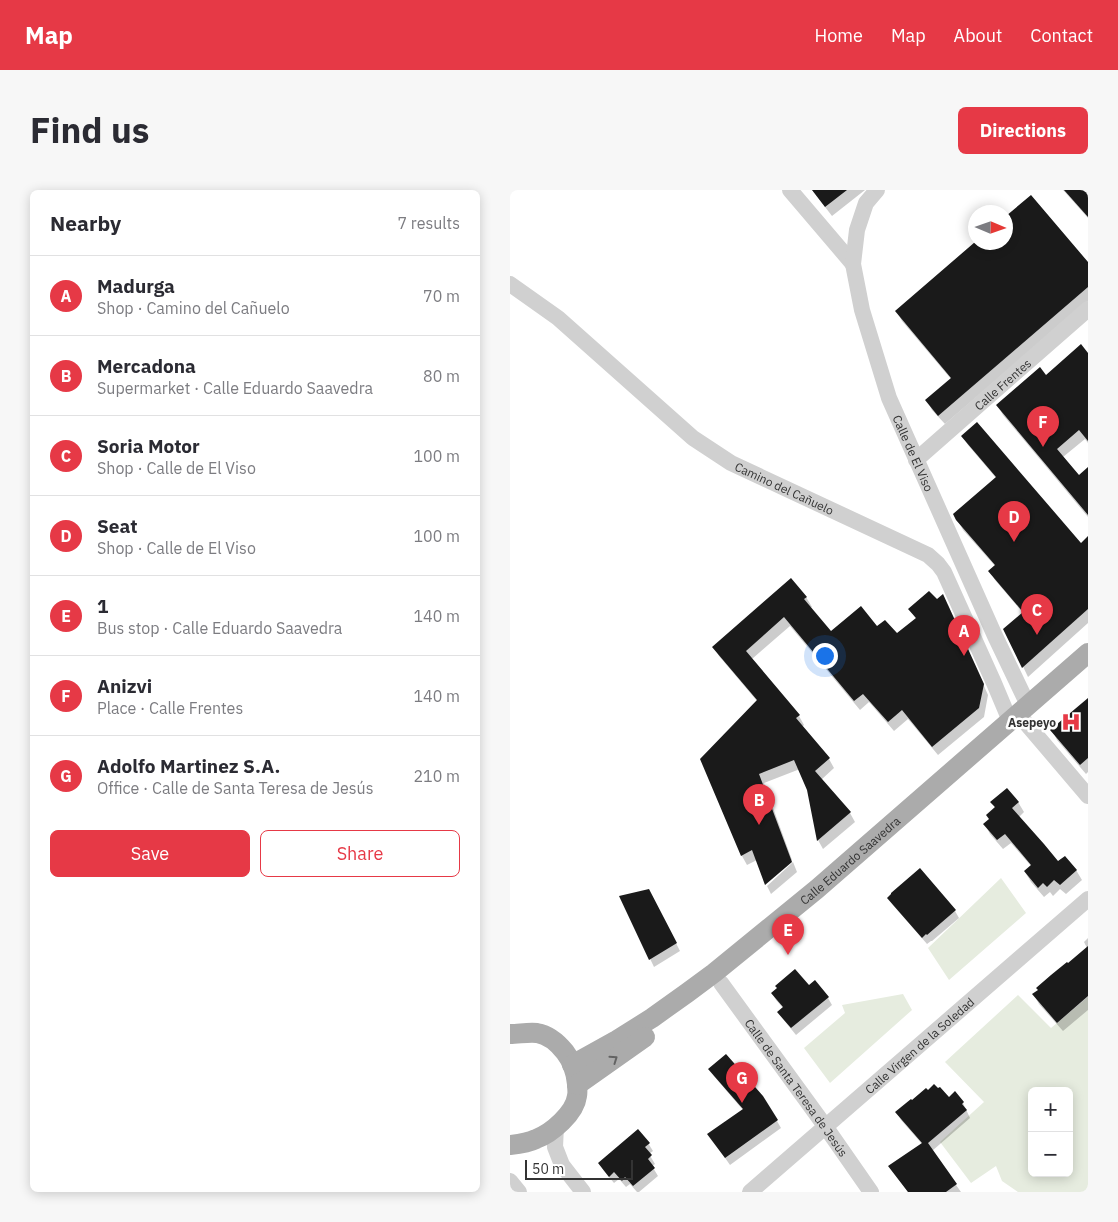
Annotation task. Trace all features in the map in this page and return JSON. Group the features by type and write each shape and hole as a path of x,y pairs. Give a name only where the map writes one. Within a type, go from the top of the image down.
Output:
{"main road":[{"name":"Calle Eduardo Saavedra","path":"572,1065 617,1040 652,1025 721,983 1021,716 1088,653"},
{"name":"Calle Eduardo Saavedra","path":"577,1085 805,898 1021,716 1088,668"},
{"path":"510,1034 538,1033 555,1040 569,1057 577,1079 577,1096 567,1116 548,1133 537,1139 510,1145"}],"street":[{"path":"790,190 853,264"},
{"name":"Calle de El Viso","path":"877,190 866,203 857,230 853,264 862,310 889,398 995,636 1021,716"},
{"name":"Camino del Cañuelo","path":"510,284 558,318 693,438 731,463 928,555 944,572 994,684 1021,716"},
{"name":"Calle Frentes","path":"916,460 1088,309"},
{"path":"1021,716 1082,778 1088,796"},
{"name":"Calle Virgen de la Soledad","path":"750,1192 1088,898"},
{"name":"Calle de Santa Teresa de Jesús","path":"721,983 871,1192"},
{"path":"556,1126 556,1147 562,1166 583,1192"},
{"path":"510,1181 519,1192"}],"shaded area":[{"path":"1001,878 1026,913 949,980 928,948"},
{"path":"903,994 912,1010 830,1083 804,1048 845,1013 842,1005"},
{"path":"1018,995 1051,1028 1088,997 1088,1192 1018,1192 1002,1181 996,1166 971,1183 940,1142 984,1102 945,1062"}],"building":[{"path":"812,190 847,190 825,207"},
{"path":"1064,190 1088,190 1088,217"},
{"path":"1031,195 1088,262 1088,287 938,416 925,400 951,378 895,311 968,248 968,250 1013,250 1013,210"},
{"path":"1081,344 1088,353 1088,441 1079,430 1057,449 1079,475 1088,467 1088,515 996,405 1040,367 1046,375"},
{"path":"977,422 1081,543 1088,536 1088,609 1022,668 1003,629 1023,612 988,571 995,565 953,514 996,477 961,436"},
{"path":"791,578 807,597 804,599 831,631 861,606 877,626 885,620 897,633 916,618 908,609 929,591 937,599 943,594 984,684 979,708 932,747 902,710 888,722 863,694 854,701 784,617 746,651 800,715 796,718 830,758 815,771 851,812 817,841 807,790 794,760 759,774 792,862 765,885 752,850 741,856 700,759 757,700 712,647"},
{"path":"1088,698 1088,758 1080,765 1050,730"},
{"path":"1007,788 1019,802 1012,808 1058,861 1065,856 1077,870 1060,885 1054,880 1047,887 1043,883 1038,888 1024,871 1031,865 1005,834 997,840 983,824 989,819 986,815 995,807 990,802"},
{"path":"920,868 956,910 922,938 887,898"},
{"path":"649,889 677,943 649,960 619,896"},
{"path":"1088,946 1088,996 1057,1023 1032,994 1051,975"},
{"path":"795,969 809,985 815,980 829,997 791,1028 777,1012 783,1007 771,993 777,988 775,986"},
{"path":"726,1054 763,1096 778,1120 725,1158 707,1134 743,1109 708,1069"},
{"path":"934,1084 938,1088 940,1087 949,1097 955,1091 964,1102 962,1104 967,1110 928,1143 957,1184 946,1192 908,1192 888,1166 922,1143 895,1112"},
{"path":"638,1129 650,1143 645,1147 652,1155 648,1159 655,1168 633,1186 625,1177 622,1181 614,1172 609,1177 598,1163"}],"place":[{"name":"Anizvi","path":"1043,447"},
{"name":"Seat","path":"1014,542"},
{"name":"Soria Motor","path":"1037,635"},
{"name":"Madurga","path":"964,656"},
{"name":"Asepeyo","path":"1071,722"},
{"name":"Mercadona","path":"759,825"},
{"name":"1","path":"788,955"},
{"name":"Adolfo Martinez S.A.","path":"742,1103"}]}
